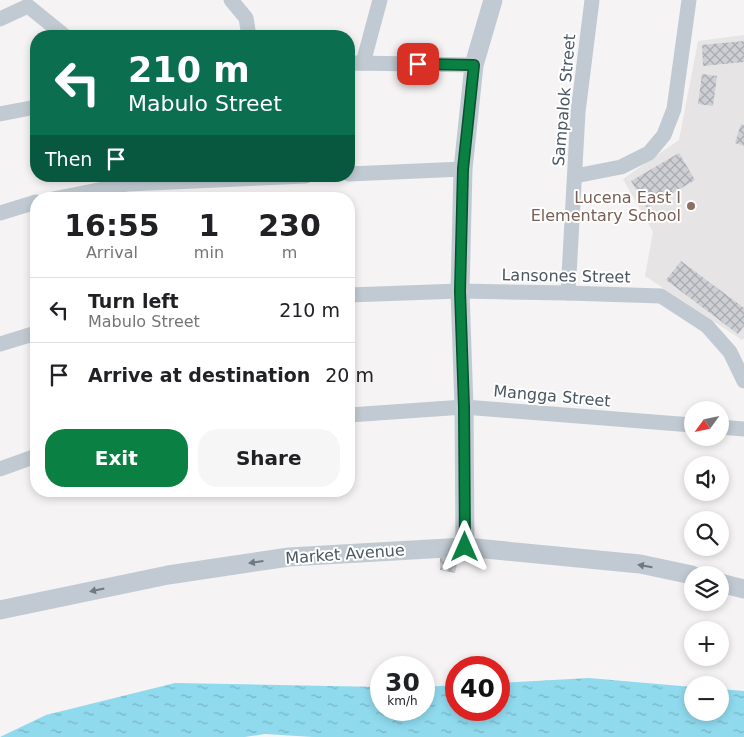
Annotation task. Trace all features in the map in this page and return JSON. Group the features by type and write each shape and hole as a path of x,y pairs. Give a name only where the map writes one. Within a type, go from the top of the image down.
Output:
{"street":[{"path":"231,0 246,18 248,30"},
{"path":"380,0 356,63 474,65"},
{"path":"465,547 464,407 460,291 463,169 474,65 493,0"},
{"name":"Sampalok Street","path":"568,293 578,112 592,0"},
{"path":"575,176 621,167 650,153 664,135 674,109 689,0"},
{"path":"0,19 28,6 58,30"},
{"path":"0,114 30,108"},
{"path":"355,174 463,169"},
{"path":"88,192 128,184 172,182"},
{"path":"0,214 30,204"},
{"name":"Lansones Street","path":"355,294 460,291 662,296 707,326 730,352 744,381"},
{"path":"0,344 30,335"},
{"name":"Mangga Street","path":"355,415 464,407 684,424"},
{"path":"729,428 744,429"},
{"path":"0,469 30,458"},
{"name":"Market Avenue","path":"0,610 168,575 289,557 465,547 640,564 684,573"},
{"path":"729,585 744,589"}],"shaded area":[{"name":"Lucena East I Elementary School","path":"744,35 744,338 742,340 645,276 653,232 623,179 679,140 698,41"}],"water":[{"path":"589,678 684,686 684,721 729,721 729,690 744,691 744,737 313,737 265,734 245,737 0,737 46,715 175,683 370,687 370,721 435,721 435,686 445,686 445,721 510,721 510,682"}],"building":[{"path":"744,41 744,62 703,66 702,45"},
{"path":"702,74 717,76 713,106 698,104"},
{"path":"741,124 744,125 744,146 735,143"},
{"path":"679,153 695,180 647,208 631,181"},
{"path":"681,261 744,308 744,326 738,334 666,280"},
{"path":"440,558 458,559 455,573 440,570"}],"place":[{"name":"Lucena East I Elementary School","path":"691,206"}],"route":[{"path":"418,64 474,65 463,169 460,291 464,407 465,547"}]}
